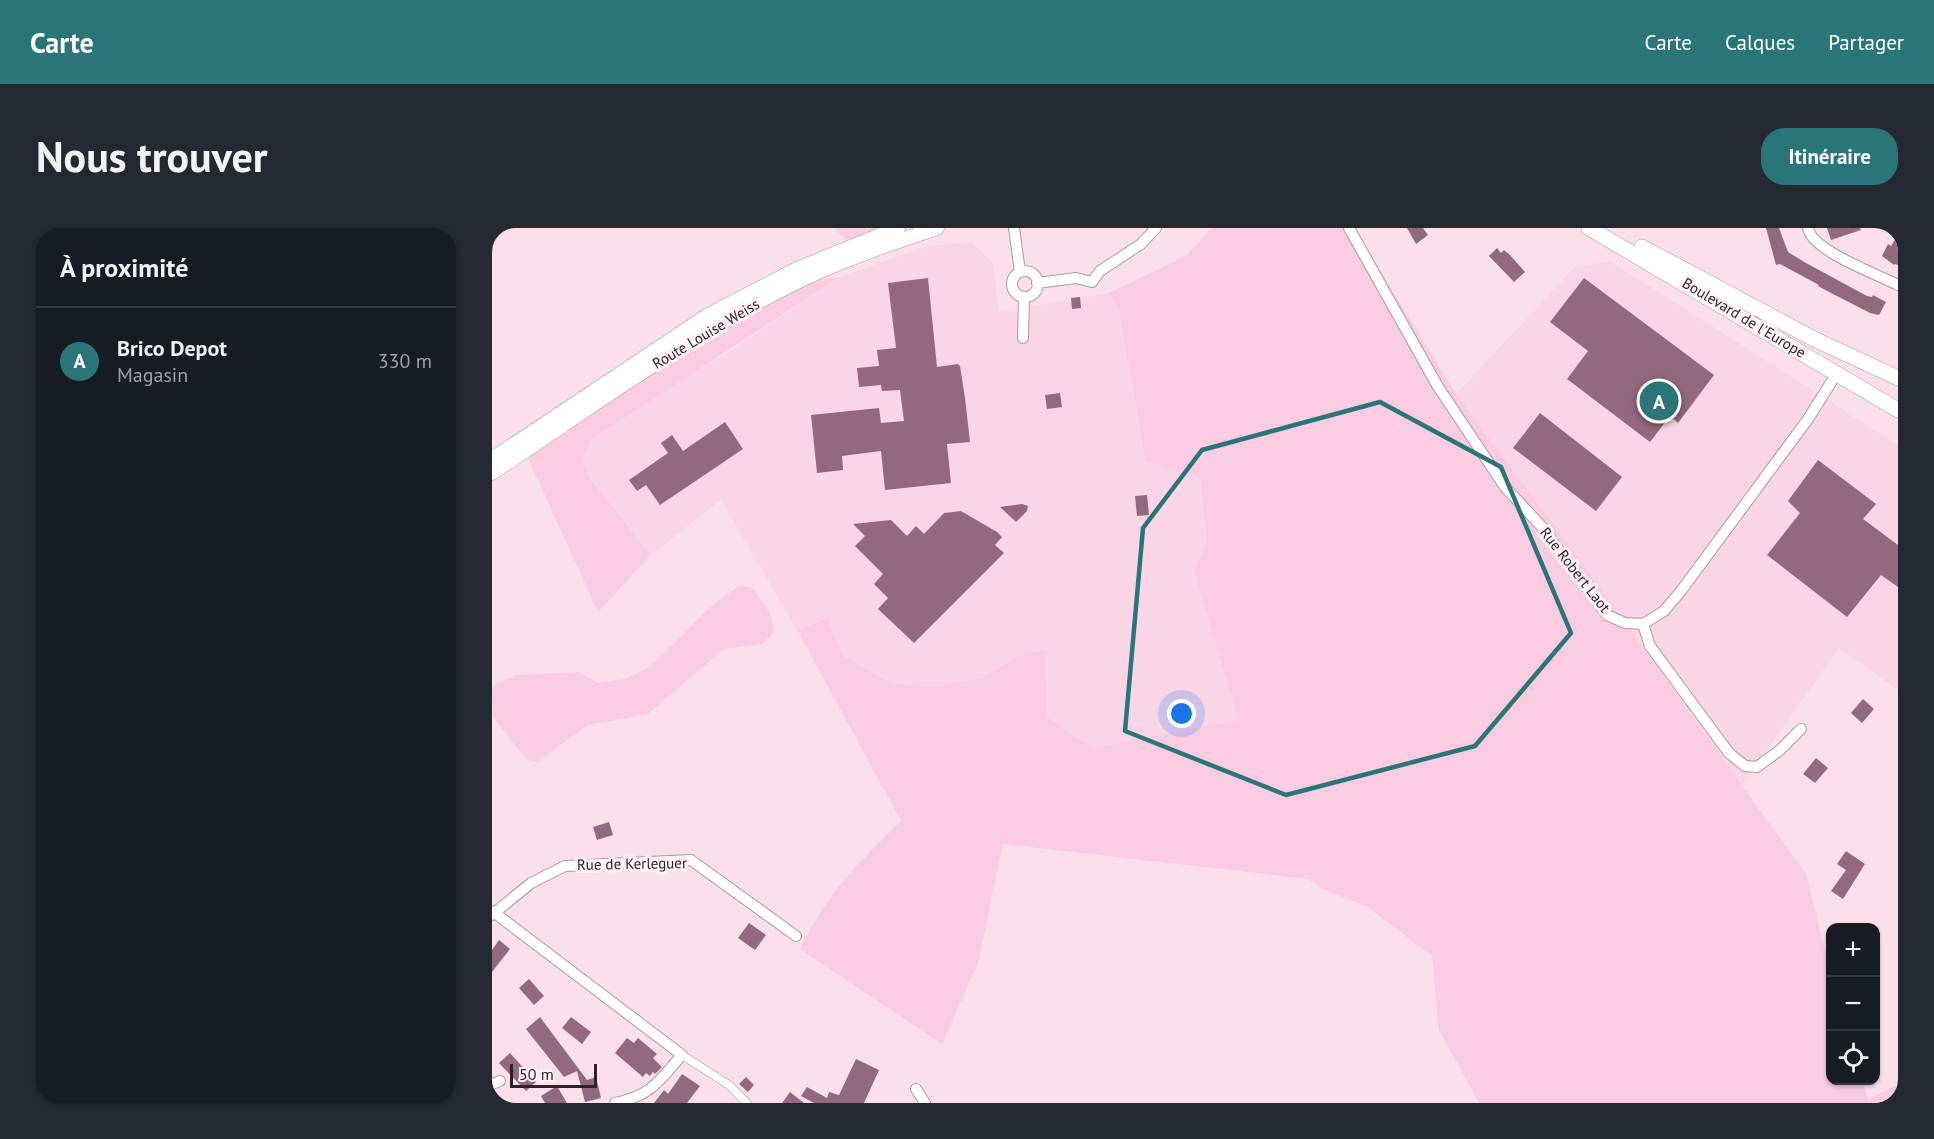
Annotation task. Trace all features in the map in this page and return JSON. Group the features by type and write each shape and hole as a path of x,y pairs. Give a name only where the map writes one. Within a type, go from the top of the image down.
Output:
{"main road":[{"name":"Route Louise Weiss","path":"492,459 708,315 799,268 898,228"},
{"name":"Route Louise Weiss","path":"492,473 683,345 771,295 874,249 937,228"},
{"name":"Boulevard de l'Europe","path":"1589,228 1898,410"},
{"name":"Boulevard de l'Europe","path":"1609,228 1794,328 1898,378"}],"street":[{"path":"1014,228 1020,272"},
{"path":"1037,283 1076,278 1092,282 1100,271 1141,244 1156,228"},
{"name":"Rue Robert Laot","path":"1349,228 1437,385 1505,487 1542,527 1607,615 1624,623 1643,624"},
{"path":"1808,228 1808,232 1815,241 1836,255 1898,285"},
{"path":"1020,272 1033,275 1037,283 1035,291 1028,297 1016,294 1012,287 1013,278 1020,272"},
{"path":"1023,338 1024,297"},
{"path":"1801,729 1780,750 1757,767 1745,766 1729,753 1650,646 1643,624 1664,611 1808,420 1837,374"},
{"name":"Rue de Kerleguer","path":"747,1103 729,1085 682,1055 493,913 531,883 566,866 691,860 796,936"},
{"path":"615,1103 637,1098 656,1085 682,1055"},
{"path":"916,1089 925,1103"}],"highlighted area":[{"path":"1380,402 1501,467 1571,633 1475,746 1286,795 1125,731 1143,528 1202,450"}],"shaded area":[{"path":"836,228 880,228 850,241 841,236"},
{"path":"1211,228 1354,228 1456,394 1573,551 1806,874 1826,955 1826,1085 1863,1085 1868,1099 1898,1085 1898,1103 1479,1103 1439,1030 1432,956 1366,906 1325,890 1308,879 1003,844 978,963 942,1044 800,949 820,912 844,880 901,821 797,630 827,618 842,655 891,683 935,687 982,678 1018,656 1045,650 1047,717 1093,748 1238,720 1194,570 1207,542 1200,478 1146,461 1119,311 1109,293 1186,256"},
{"path":"972,242 993,263 999,312 1109,293 1200,478 1207,542 1194,570 1238,720 1093,748 1047,717 1045,651 1018,656 982,678 935,687 891,683 842,655 826,618 797,630 721,500 651,555 589,477 583,457 591,440 730,351 839,277 928,246"},
{"path":"1610,261 1898,445 1898,690 1839,648 1742,785 1456,394 1575,267"},
{"path":"839,277 591,440 583,458 589,477 651,555 598,612 522,445 691,332 776,285"},
{"path":"739,586 753,588 770,613 774,632 762,644 724,649 648,714 588,725 537,762 526,759 493,717 492,688 516,675 579,672 598,683 625,679 648,668 716,602"}],"building":[{"path":"1407,228 1423,228 1428,235 1416,244"},
{"path":"1766,228 1779,228 1788,252 1867,296 1872,297 1873,295 1886,302 1879,315 1870,313 1831,293 1780,264 1776,265"},
{"path":"1827,228 1860,228 1861,230 1831,240"},
{"path":"1898,235 1898,265 1894,265 1882,256 1888,244 1891,246"},
{"path":"1497,248 1501,253 1504,250 1509,254 1525,272 1514,282 1489,256"},
{"path":"928,278 937,367 958,364 960,366 970,442 947,444 951,483 885,490 881,451 842,456 843,470 817,473 811,415 879,408 881,423 904,421 900,390 882,391 881,385 859,387 857,368 879,366 877,350 896,348 888,283"},
{"path":"1584,278 1714,375 1678,423 1670,416 1650,442 1567,379 1588,351 1550,322"},
{"path":"1080,297 1081,308 1072,309 1071,298"},
{"path":"1060,393 1062,407 1047,409 1045,395"},
{"path":"1540,413 1622,477 1596,511 1513,448"},
{"path":"725,422 743,449 660,505 646,485 637,491 629,480 668,453 661,443 672,435 683,451"},
{"path":"1818,460 1876,504 1863,519 1898,545 1898,587 1881,575 1847,617 1767,555 1800,513 1788,501"},
{"path":"1147,495 1149,515 1137,516 1135,496"},
{"path":"1022,504 1028,506 1027,511 1016,522 1000,507"},
{"path":"961,511 997,532 1002,537 995,545 1004,553 914,643 878,609 888,598 874,584 883,574 855,546 865,536 853,524 891,520 907,536 916,526 924,534 944,513"},
{"path":"1863,699 1874,709 1862,723 1851,713"},
{"path":"1816,758 1828,768 1815,783 1803,774"},
{"path":"609,822 613,835 597,840 593,827"},
{"path":"1846,851 1865,864 1843,899 1831,891 1846,870 1837,864"},
{"path":"749,923 766,935 755,950 738,938"},
{"path":"499,940 510,949 492,972 492,950"},
{"path":"529,979 544,996 534,1005 519,988"},
{"path":"540,1017 587,1080 596,1077 601,1098 585,1102 577,1071 564,1077 526,1029"},
{"path":"571,1017 591,1032 582,1044 562,1028"},
{"path":"627,1038 634,1043 638,1038 657,1054 653,1058 662,1067 655,1074 653,1072 650,1076 646,1073 643,1077 615,1053"},
{"path":"510,1053 536,1082 526,1091 499,1063"},
{"path":"856,1059 879,1070 864,1103 814,1103 801,1096 807,1087 827,1098 829,1092 839,1095"},
{"path":"682,1074 700,1086 687,1103 654,1103 664,1090 668,1094"},
{"path":"746,1077 754,1085 748,1092 739,1084"},
{"path":"557,1086 567,1103 545,1103 541,1096"},
{"path":"790,1092 804,1103 782,1103"}],"place":[{"name":"Brico Depot","path":"1659,401"}]}
